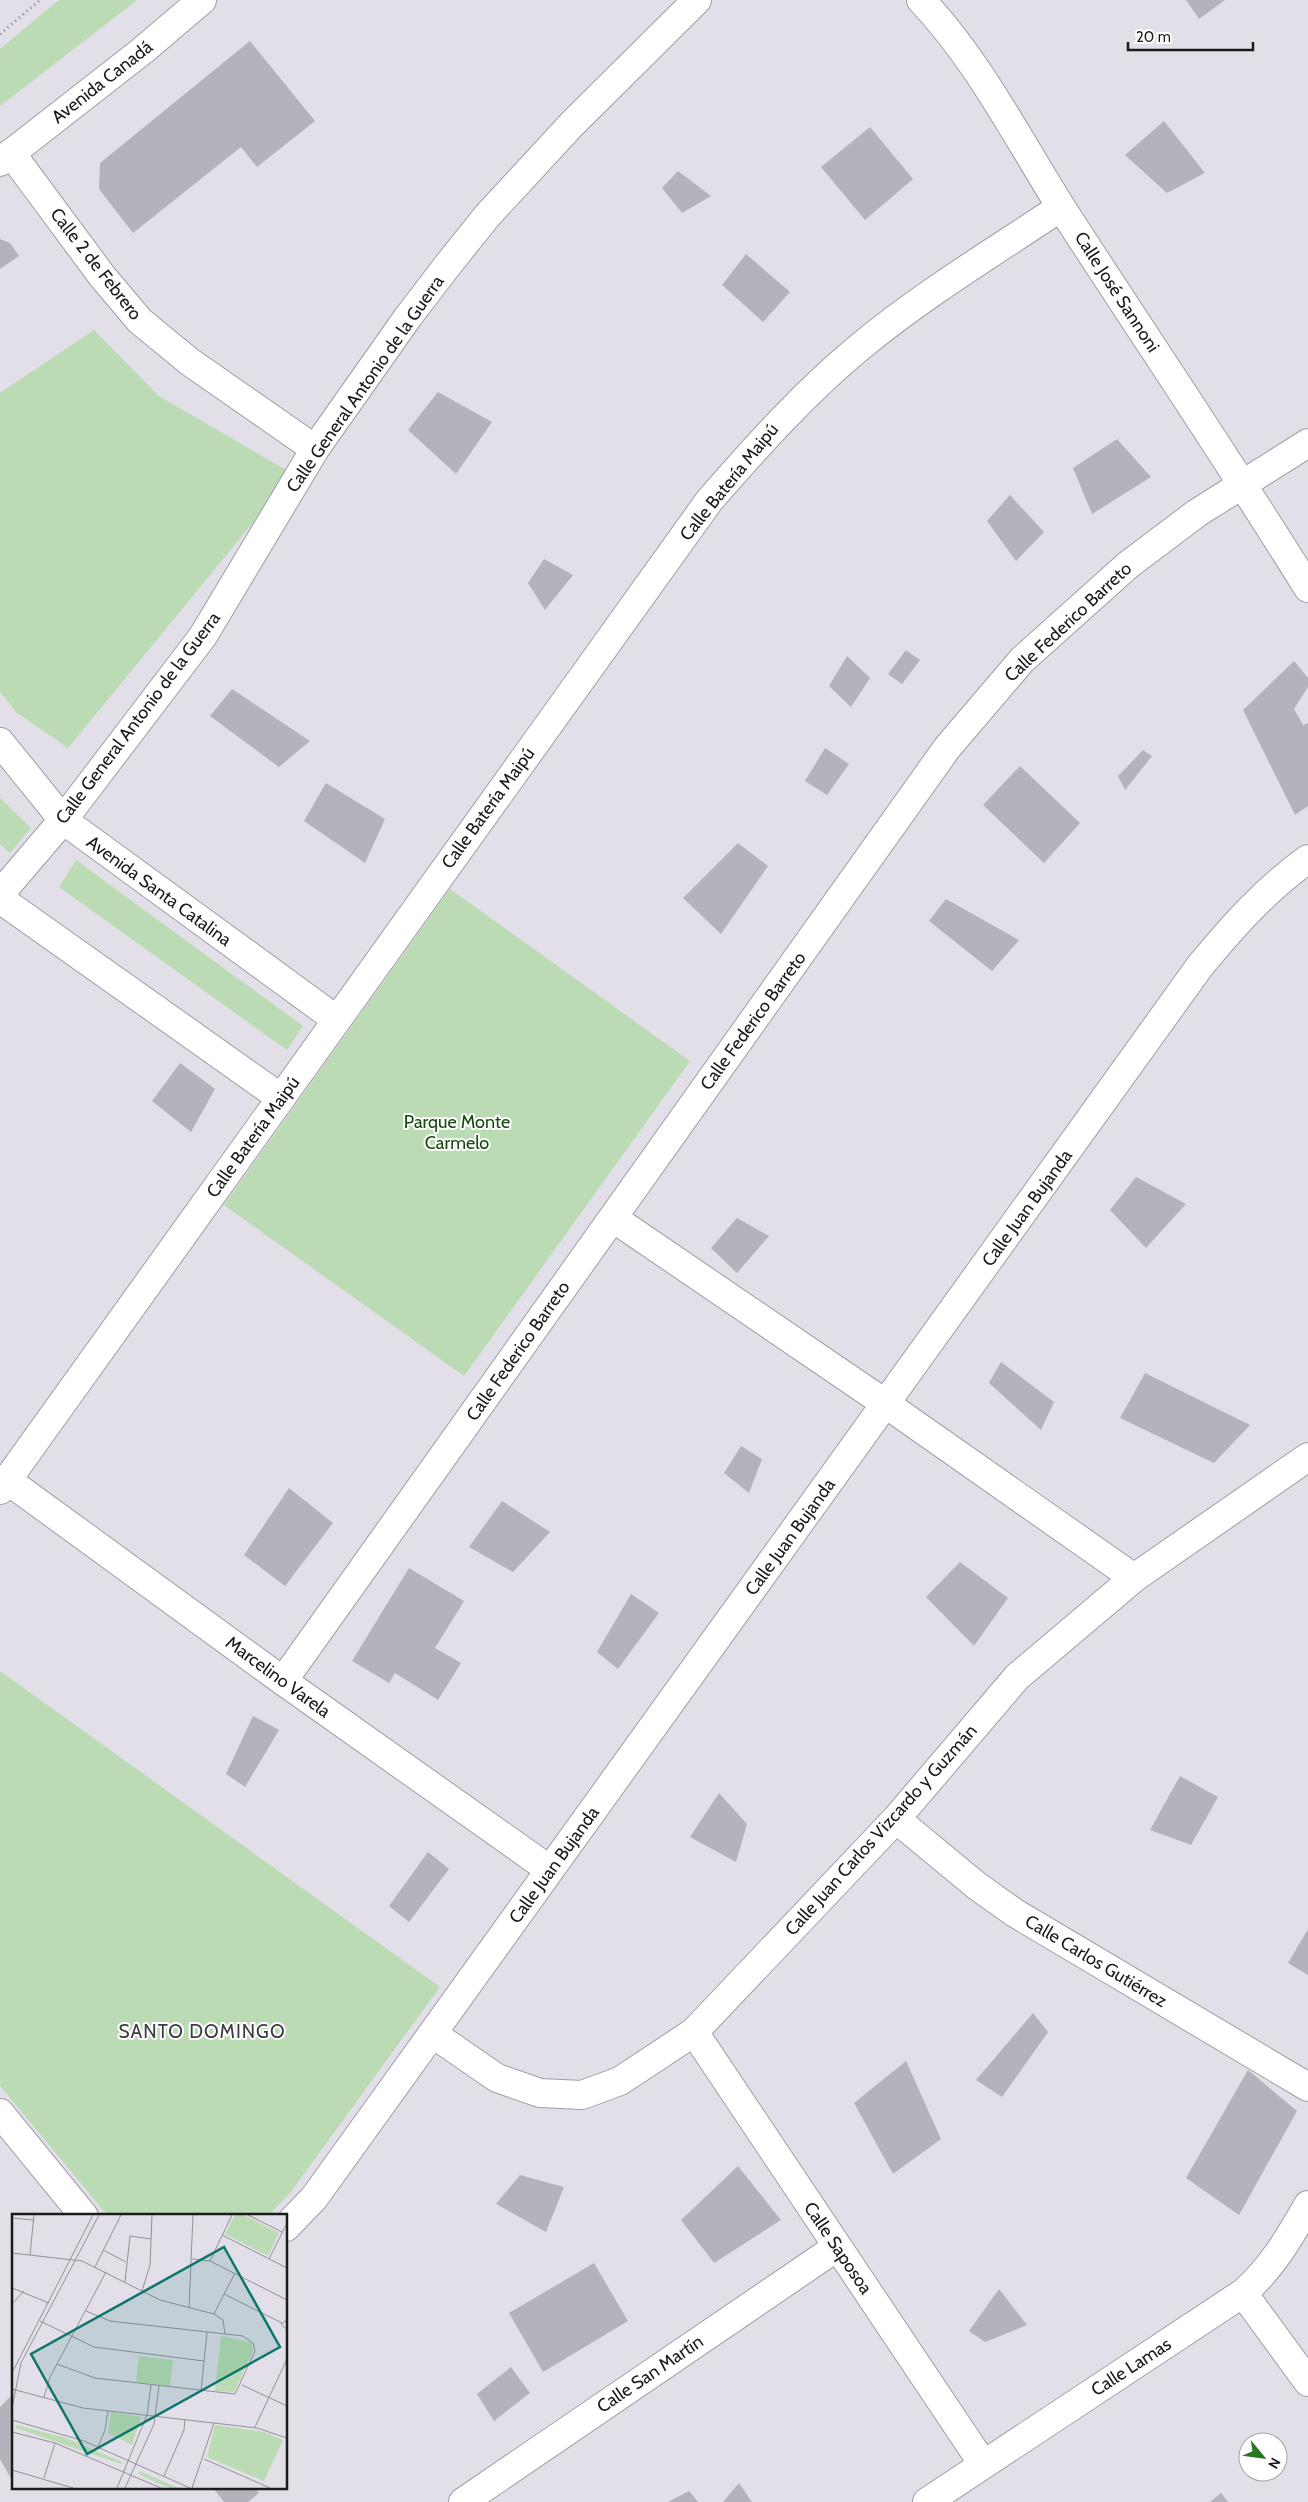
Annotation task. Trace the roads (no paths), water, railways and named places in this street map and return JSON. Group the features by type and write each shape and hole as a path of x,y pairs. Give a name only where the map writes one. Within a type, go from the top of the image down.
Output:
{"street":[{"name":"Avenida Canadá","path":"6,157 142,51 202,0"},
{"name":"Calle General Antonio de la Guerra","path":"0,894 63,820 203,636 315,449 408,317 487,216 572,124 696,0"},
{"name":"Calle José Sannoni","path":"921,0 973,65 1061,207 1243,483 1308,588"},
{"name":"Calle 2 de Febrero","path":"6,157 140,321 190,362 315,449"},
{"name":"Calle Batería Maipú","path":"4,1485 709,501 782,418 861,346 952,278 1061,207"},
{"name":"Calle Federico Barreto","path":"283,1681 947,748 1016,667 1128,564 1197,513 1308,442"},
{"name":"Avenida Santa Catalina","path":"0,742 63,820 337,1020"},
{"name":"Calle Juan Bujanda","path":"288,2225 314,2198 433,2034 1200,966 1230,929 1262,896 1308,859"},
{"path":"0,899 281,1098"},
{"path":"613,1218 886,1404 1134,1578"},
{"name":"Calle Juan Carlos Vizcardo y Guzmán","path":"433,2034 497,2078 540,2093 582,2095 620,2082 694,2032 896,1819 1017,1677 1134,1578 1308,1457"},
{"name":"Marcelino Varela","path":"4,1485 550,1870"},
{"name":"Calle Carlos Gutiérrez","path":"896,1819 977,1886 1015,1913 1308,2087"},
{"name":"Calle Saposoa","path":"694,2032 983,2464"},
{"path":"0,2113 82,2214"},
{"name":"Calle Lamas","path":"926,2502 1243,2293 1260,2278 1278,2256 1308,2205"},
{"name":"Calle San Martín","path":"463,2502 838,2247"},
{"path":"1243,2293 1308,2382"}],"district":[{"name":"SANTO DOMINGO","path":"202,2031"}],"park label":[{"name":"Parque Monte Carmelo","path":"457,1132"}]}
